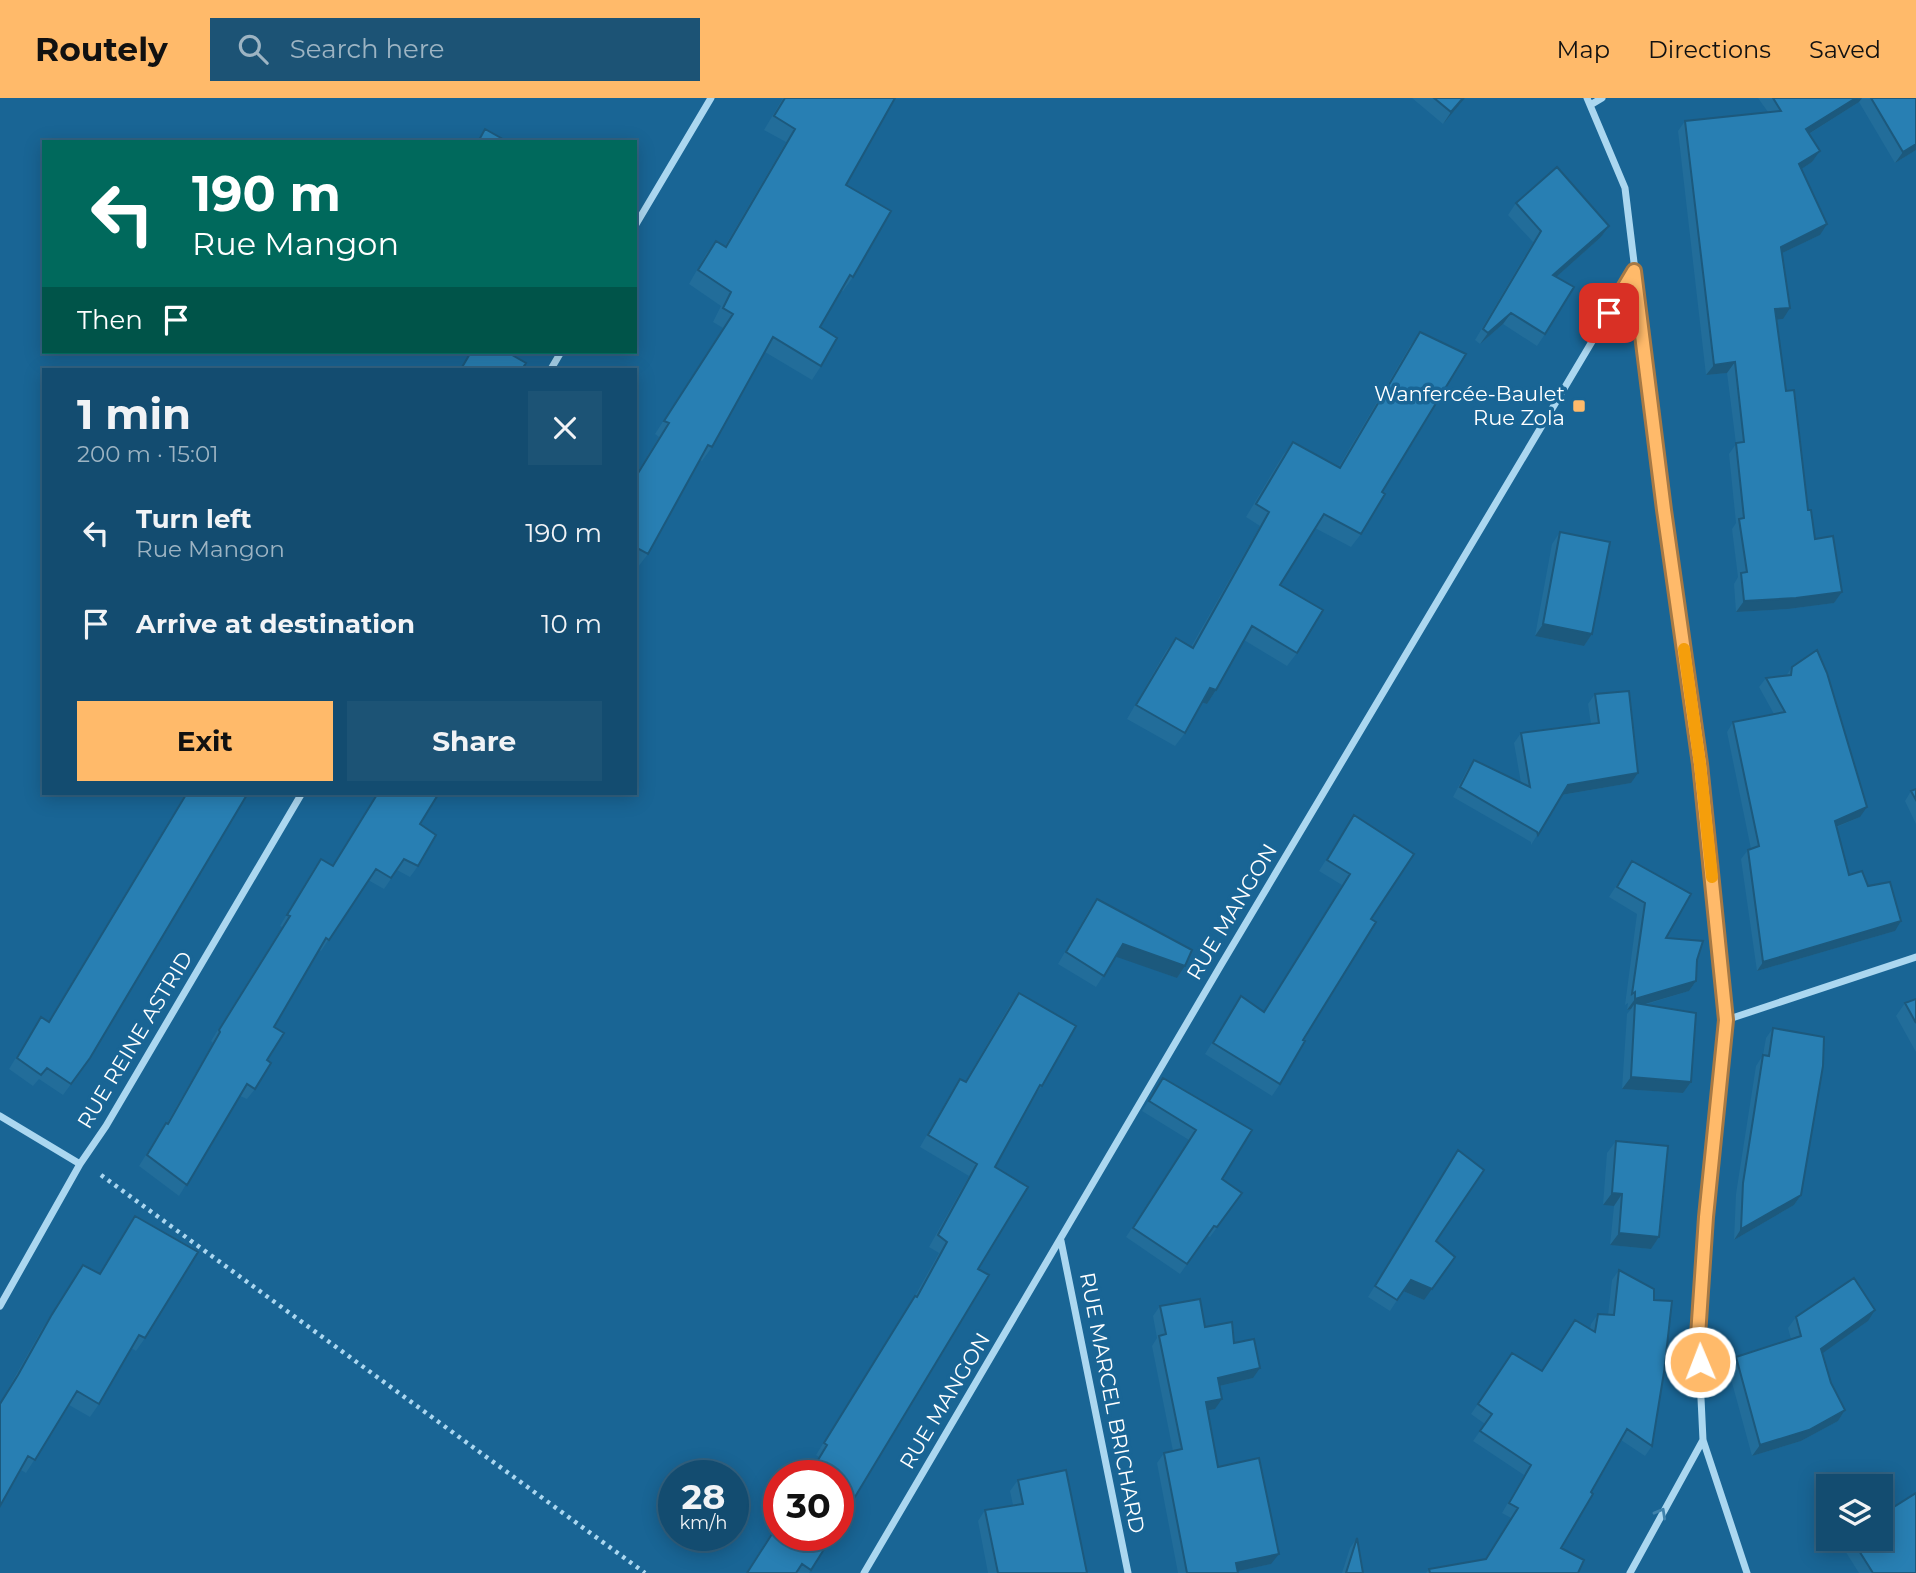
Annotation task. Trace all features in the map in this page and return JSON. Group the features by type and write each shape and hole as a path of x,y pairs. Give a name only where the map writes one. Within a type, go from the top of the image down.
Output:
{"street":[{"path":"637,223 711,98"},
{"path":"1602,98 1589,101 1625,188 1664,510 1700,764 1726,1020 1706,1217 1698,1336 1703,1440 1748,1573"},
{"name":"RUE MANGON","path":"864,1573 1228,953 1634,271"},
{"name":"RUE REINE ASTRID","path":"0,1306 80,1164 106,1126 301,795"},
{"path":"1726,1020 1916,957"},
{"path":"0,1116 80,1164"},
{"name":"RUE MARCEL BRICHARD","path":"1061,1240 1128,1573"},
{"path":"1630,1573 1703,1440"}],"path":[{"path":"110,1180 645,1573"}],"building":[{"path":"785,98 895,98 846,185 891,211 820,327 837,338 821,366 773,337 712,447 708,445 648,554 637,548 637,475 669,423 664,421 733,314 723,308 731,292 698,270 716,241 726,247 795,129 774,116"},
{"path":"1434,98 1463,98 1451,112"},
{"path":"1773,98 1856,98 1806,129 1820,151 1799,164 1827,224 1781,247 1790,308 1775,309 1786,391 1794,390 1808,510 1811,510 1815,539 1833,536 1842,592 1744,601 1741,573 1747,572 1739,519 1744,518 1736,443 1744,442 1735,362 1714,365 1685,121 1781,111"},
{"path":"1871,98 1916,98 1916,144 1903,152"},
{"path":"485,129 504,140 479,140"},
{"path":"1557,167 1609,226 1553,275 1574,287 1545,334 1511,313 1488,333 1483,329 1541,231 1516,203"},
{"path":"1420,332 1466,354 1382,492 1385,494 1361,534 1324,514 1280,585 1323,610 1297,653 1252,626 1216,690 1210,688 1185,733 1136,705 1176,638 1193,648 1269,512 1256,504 1293,442 1340,468"},
{"path":"470,354 510,354 526,363 523,368 462,368"},
{"path":"1560,532 1610,542 1592,634 1543,624"},
{"path":"1817,650 1827,673 1867,807 1835,821 1849,875 1862,871 1868,886 1890,882 1901,921 1763,962 1748,850 1759,846 1733,722 1785,712 1766,678 1791,675 1792,667"},
{"path":"1629,691 1638,773 1568,785 1538,835 1460,787 1474,760 1530,787 1521,733 1599,723 1595,694"},
{"path":"186,795 247,795 90,1058 71,1084 47,1068 41,1075 17,1058 41,1017 49,1022"},
{"path":"377,795 438,795 420,824 436,835 418,866 404,859 391,878 376,869 329,940 326,938 274,1027 284,1033 267,1060 271,1063 255,1089 247,1084 187,1185 147,1155 166,1123 168,1124 219,1030 290,916 287,915 321,859 333,866"},
{"path":"1354,815 1414,854 1371,919 1376,922 1303,1040 1305,1041 1280,1084 1213,1043 1241,996 1264,1012 1350,874 1327,860"},
{"path":"1632,861 1691,894 1666,938 1703,941 1697,960 1696,981 1635,999 1635,992 1632,994 1645,903 1617,887"},
{"path":"1097,899 1192,950 1185,966 1123,944 1104,976 1066,952"},
{"path":"1019,993 1076,1026 995,1167 1028,1187 978,1269 989,1275 854,1499 854,1460 818,1460 827,1445 824,1443 915,1296 917,1297 947,1242 938,1235 977,1164 928,1135 960,1079 966,1082"},
{"path":"1916,999 1916,1023 1905,1003"},
{"path":"1635,1003 1696,1013 1691,1082 1631,1077"},
{"path":"1773,1028 1824,1037 1823,1066 1801,1195 1741,1229 1743,1183 1763,1055 1769,1056"},
{"path":"1163,1078 1252,1130 1222,1179 1242,1193 1187,1264 1133,1228 1196,1130 1149,1101"},
{"path":"1616,1141 1668,1146 1659,1237 1619,1233 1622,1194 1612,1193"},
{"path":"1458,1150 1484,1170 1436,1241 1455,1257 1432,1289 1411,1280 1397,1300 1375,1286"},
{"path":"135,1216 198,1252 145,1338 139,1335 99,1404 77,1391 35,1460 28,1456 0,1506 0,1404 83,1265 100,1274"},
{"path":"1619,1270 1654,1289 1654,1300 1672,1301 1664,1372 1652,1446 1627,1429 1561,1548 1584,1560 1578,1573 1430,1573 1429,1569 1486,1559 1518,1508 1509,1503 1531,1465 1480,1431 1492,1414 1478,1404 1512,1353 1542,1371 1575,1320 1595,1332 1598,1314 1614,1315"},
{"path":"1854,1278 1875,1310 1821,1349 1831,1383 1845,1410 1809,1430 1760,1445 1736,1357 1801,1336 1796,1317"},
{"path":"1200,1299 1205,1327 1232,1322 1234,1343 1254,1339 1260,1368 1218,1378 1222,1399 1206,1402 1218,1467 1259,1458 1279,1554 1236,1563 1238,1573 1187,1573 1164,1453 1182,1449 1159,1336 1166,1334 1160,1306"},
{"path":"1066,1470 1087,1573 998,1573 985,1510 1023,1504 1018,1480"},
{"path":"1916,1493 1916,1573 1873,1573 1859,1551 1893,1551 1893,1507"},
{"path":"1357,1538 1363,1573 1346,1573"},
{"path":"763,1548 763,1551 823,1551 811,1570 802,1564 796,1573 747,1573"}],"slow traffic":[{"path":"1684,649 1712,877"}],"place":[{"name":"Wanfercée-Baulet Rue Zola","path":"1579,406"}],"route":[{"path":"1609,313 1634,271 1700,764 1726,1020 1706,1217 1698,1336 1700,1362"}]}
